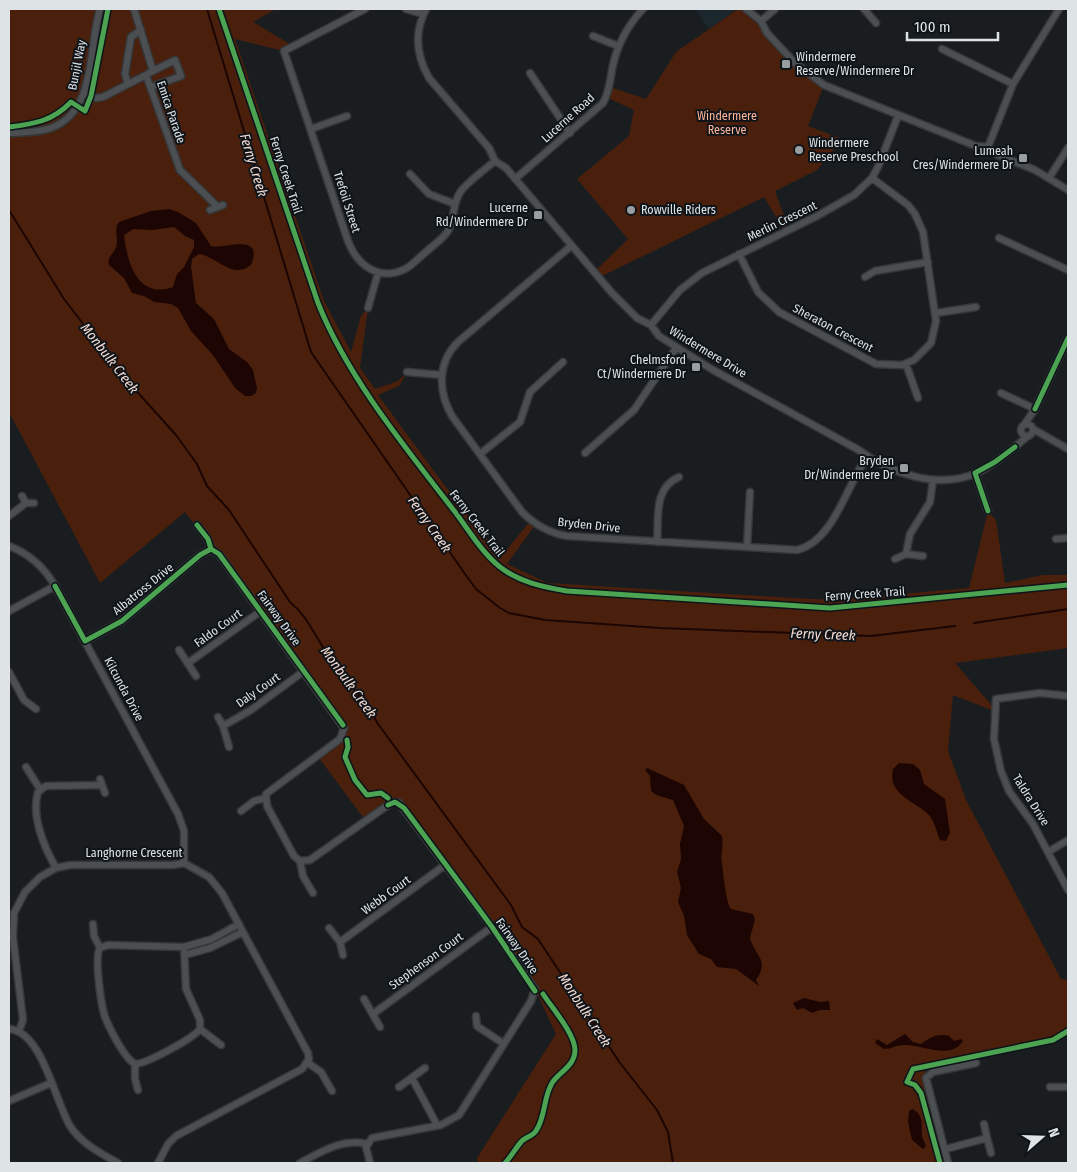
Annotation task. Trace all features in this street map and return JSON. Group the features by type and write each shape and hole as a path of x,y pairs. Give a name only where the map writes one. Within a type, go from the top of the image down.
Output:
{"street":[{"name":"Bunjil Way","path":"9,133 47,129 58,125 72,115 84,94 100,9"},
{"path":"134,9 153,71"},
{"name":"Trefoil Street","path":"365,9 284,50 353,251 360,262 378,273"},
{"path":"406,9 425,12"},
{"name":"Lucerne Road","path":"515,179 603,103 608,92 618,46 628,27 643,9"},
{"path":"746,9 761,21 766,31 781,48 814,79 836,92 976,146 988,147 998,154 1050,178 1068,190"},
{"path":"761,21 776,9"},
{"path":"864,9 876,23"},
{"path":"988,147 1013,84 1059,9"},
{"name":"Windermere Drive","path":"425,12 418,45 425,71 489,148 495,161 504,166 624,306 640,320 651,325 659,336 676,348 857,448 867,457 878,459 908,475 933,480 956,478 975,473 995,462 1031,432"},
{"path":"128,84 125,74 131,37 141,30"},
{"path":"594,36 618,46"},
{"path":"942,49 1013,84"},
{"path":"146,75 174,60 178,62 180,77 151,87"},
{"path":"530,73 570,133"},
{"name":"Emica Parade","path":"84,94 100,98 146,75 180,170 221,206 210,210"},
{"path":"311,129 347,116"},
{"name":"Merlin Crescent","path":"651,325 690,281 854,195 872,178 882,159 898,116"},
{"path":"1050,178 1068,148"},
{"path":"368,308 378,273 392,273 405,269 440,240 451,224 454,204 462,190 495,161"},
{"path":"410,174 429,194 454,204"},
{"path":"872,178 903,201 915,214 923,232 936,313 936,328 931,343 922,354 906,364 918,398"},
{"path":"999,238 1068,270"},
{"name":"Bryden Drive","path":"571,246 458,342 446,360 442,375 442,388 446,405 522,512 545,530 566,536 797,550 816,541 827,529 867,457"},
{"name":"Sheraton Crescent","path":"739,254 758,292 778,312 870,361 887,366 906,364"},
{"path":"865,277 875,271 928,262"},
{"path":"936,313 976,307"},
{"path":"1031,432 1036,409 1068,338"},
{"path":"585,453 634,410 676,348"},
{"path":"480,454 520,422 530,392 563,362"},
{"path":"407,372 442,375"},
{"path":"1001,393 1036,409"},
{"path":"1015,447 1022,427 1036,409"},
{"path":"1022,427 1029,424 1031,432"},
{"path":"1022,427 1024,435 1031,432 1068,449"},
{"path":"975,473 988,511"},
{"path":"657,542 661,494 667,484 679,477"},
{"path":"906,554 910,534 931,497 933,480"},
{"path":"747,547 750,492"},
{"path":"22,496 26,503"},
{"path":"9,516 26,503 34,503"},
{"name":"Fairway Drive","path":"197,525 208,539 211,549 219,554 340,720 344,734 269,791 265,798 254,801 240,811"},
{"path":"1056,539 1068,538"},
{"name":"Kilcunda Drive","path":"9,546 34,560 56,586 178,814 184,831 184,863"},
{"name":"Albatross Drive","path":"85,640 122,621 200,555 211,549"},
{"path":"895,560 906,554 923,556"},
{"path":"9,611 56,586"},
{"name":"Faldo Court","path":"188,663 261,611"},
{"name":"Faldo Court","path":"179,650 196,676"},
{"name":"Daly Court","path":"223,726 251,710 304,671"},
{"path":"9,672 24,700 36,709"},
{"name":"Taldra Drive","path":"1068,696 1049,694 1015,696 996,700 994,710 994,739 1001,771 1010,791 1033,824 1068,890"},
{"path":"218,717 230,747"},
{"path":"26,767 40,789"},
{"path":"40,789 49,786 101,782 105,793"},
{"path":"40,789 36,800 41,838 56,868"},
{"path":"265,798 267,806 294,856 300,861 302,873 313,893"},
{"name":"Fairway Drive","path":"300,861 310,860 388,804 396,802 404,808 535,989 534,996 459,1114 448,1122 437,1126 375,1137 367,1144"},
{"path":"1048,852 1068,840"},
{"name":"Langhorne Crescent","path":"19,1031 23,1020 11,912 34,883 56,868 77,864 173,865 184,863 213,881 222,893 308,1052 308,1063"},
{"name":"Webb Court","path":"340,942 445,865"},
{"path":"93,924 94,936 100,948 97,960 104,1014 126,1056 135,1064 135,1079 138,1090"},
{"path":"184,951 239,924"},
{"path":"329,928 340,942 343,955"},
{"name":"Stephenson Court","path":"373,1014 492,928"},
{"path":"100,948 108,945 184,951 210,948 243,932"},
{"path":"135,1064 144,1062 193,1036 200,1028 200,1020 186,988 184,951"},
{"path":"364,999 380,1027"},
{"path":"476,1016 474,1027 504,1044"},
{"path":"200,1028 221,1045"},
{"path":"9,1029 19,1031 37,1051 75,1132 95,1150 118,1163"},
{"path":"158,1163 168,1144 176,1136 302,1069 308,1063 321,1072 332,1091"},
{"path":"948,1163 946,1149 926,1078 932,1072 976,1063"},
{"path":"399,1087 425,1068"},
{"path":"412,1078 437,1126"},
{"path":"9,1101 51,1082"},
{"path":"1050,1087 1068,1087"},
{"path":"984,1124 991,1153"},
{"path":"946,1149 987,1138"},
{"path":"300,1163 340,1144 352,1141 367,1144 370,1163"}],"shaded area":[{"path":"695,9 732,9 734,11 709,29"},
{"path":"169,209 178,212 196,223 211,246 240,244 252,248 254,255 251,265 244,269 231,269 199,254 192,259 191,267 196,303 214,319 229,349 247,362 253,370 257,388 256,393 251,396 245,396 235,388 213,355 191,331 178,308 171,304 154,302 144,296 132,293 124,278 109,265 110,257 116,247 116,228 119,222 151,211","holes":["174,227 185,236 194,240 194,247 184,267 177,274 173,287 161,290 151,288 142,283 131,266 124,235 133,229 152,230"]},
{"path":"899,763 913,764 920,770 924,784 945,799 950,833 946,841 940,840 929,815 898,791 894,785 892,778 893,769"},
{"path":"647,768 684,785 704,819 722,836 722,860 729,906 731,909 753,914 755,919 750,938 762,962 760,973 756,980 759,986 736,969 717,967 711,959 699,954 687,935 684,916 678,902 681,888 677,872 681,859 680,844 684,826 673,800 656,795 651,791 650,776 645,770"},
{"path":"804,998 820,1002 829,1001 830,1010 820,1010 812,1013 803,1008 797,1010 793,1003"},
{"path":"905,1034 913,1042 921,1044 937,1035 949,1036 954,1041 961,1039 963,1041 951,1050 943,1051 911,1045 884,1049 875,1043 877,1039 887,1045"},
{"path":"912,1109 916,1111 921,1120 922,1136 926,1146 923,1149 912,1140 908,1122 909,1111"}],"green space":[{"path":"9,9 276,9 253,22 293,46 284,51 235,39 324,301 351,352 361,316 368,308 360,368 375,389 398,381 407,372 399,386 378,395 442,482 501,557 531,520 536,524 507,564 548,583 793,598 834,600 969,588 988,511 996,520 1005,583 1043,575 1068,575 1068,648 955,663 994,708 994,711 953,695 948,751 966,800 1061,979 1068,980 1068,1026 1047,1040 923,1064 948,1163 478,1163 477,1158 556,1034 535,989 395,802 365,820 322,762 317,755 344,732 217,552 185,512 100,583 9,412"},
{"name":"Windermere Reserve","path":"738,9 746,9 790,58 824,85 808,126 842,139 817,170 775,191 789,230 785,232 764,197 598,278 594,272 628,239 577,179 629,136 634,110 606,97 610,87 646,99 676,52"}],"waterway":[{"name":"Ferny Creek","path":"207,9 311,352 476,589 509,613 545,620 660,628 871,636 955,626"},
{"name":"Monbulk Creek","path":"9,210 64,299 123,376 176,435 197,464 207,486 229,510 290,602 306,619 326,652 511,905 522,927 538,939 620,1063 657,1110 668,1132 673,1163"},
{"name":"Ferny Creek","path":"974,623 1068,609"}],"cycle path":[{"path":"9,127 27,125 43,120 57,114 71,102 85,111 91,96 108,9"},
{"name":"Ferny Creek Trail","path":"219,9 318,303 330,330 360,384 396,435 458,515 480,547 507,572 532,583 567,591 830,608 1068,585"},
{"path":"1035,409 1068,338"},
{"path":"988,511 975,473 995,462 1015,447"},
{"path":"197,525 208,539 211,549 219,554 343,725"},
{"path":"55,586 85,641 122,621 200,555 211,549"},
{"path":"347,740 348,747 345,757 355,780 367,795 381,793 388,798"},
{"path":"388,805 395,802 404,808 492,927 535,991"},
{"path":"505,1163 521,1142 536,1131 552,1083 570,1065 574,1056 575,1050 571,1036 543,994"},
{"path":"940,1163 921,1093 915,1085 907,1082 913,1069 1053,1040 1068,1031"}],"place":[{"name":"Windermere Reserve/Windermere Dr","path":"786,64"},
{"name":"Windermere Reserve Preschool","path":"799,150"},
{"name":"Lumeah Cres/Windermere Dr","path":"1023,158"},
{"name":"Rowville Riders","path":"631,210"},
{"name":"Lucerne Rd/Windermere Dr","path":"538,215"},
{"name":"Chelmsford Ct/Windermere Dr","path":"696,367"},
{"name":"Bryden Dr/Windermere Dr","path":"904,468"}]}
